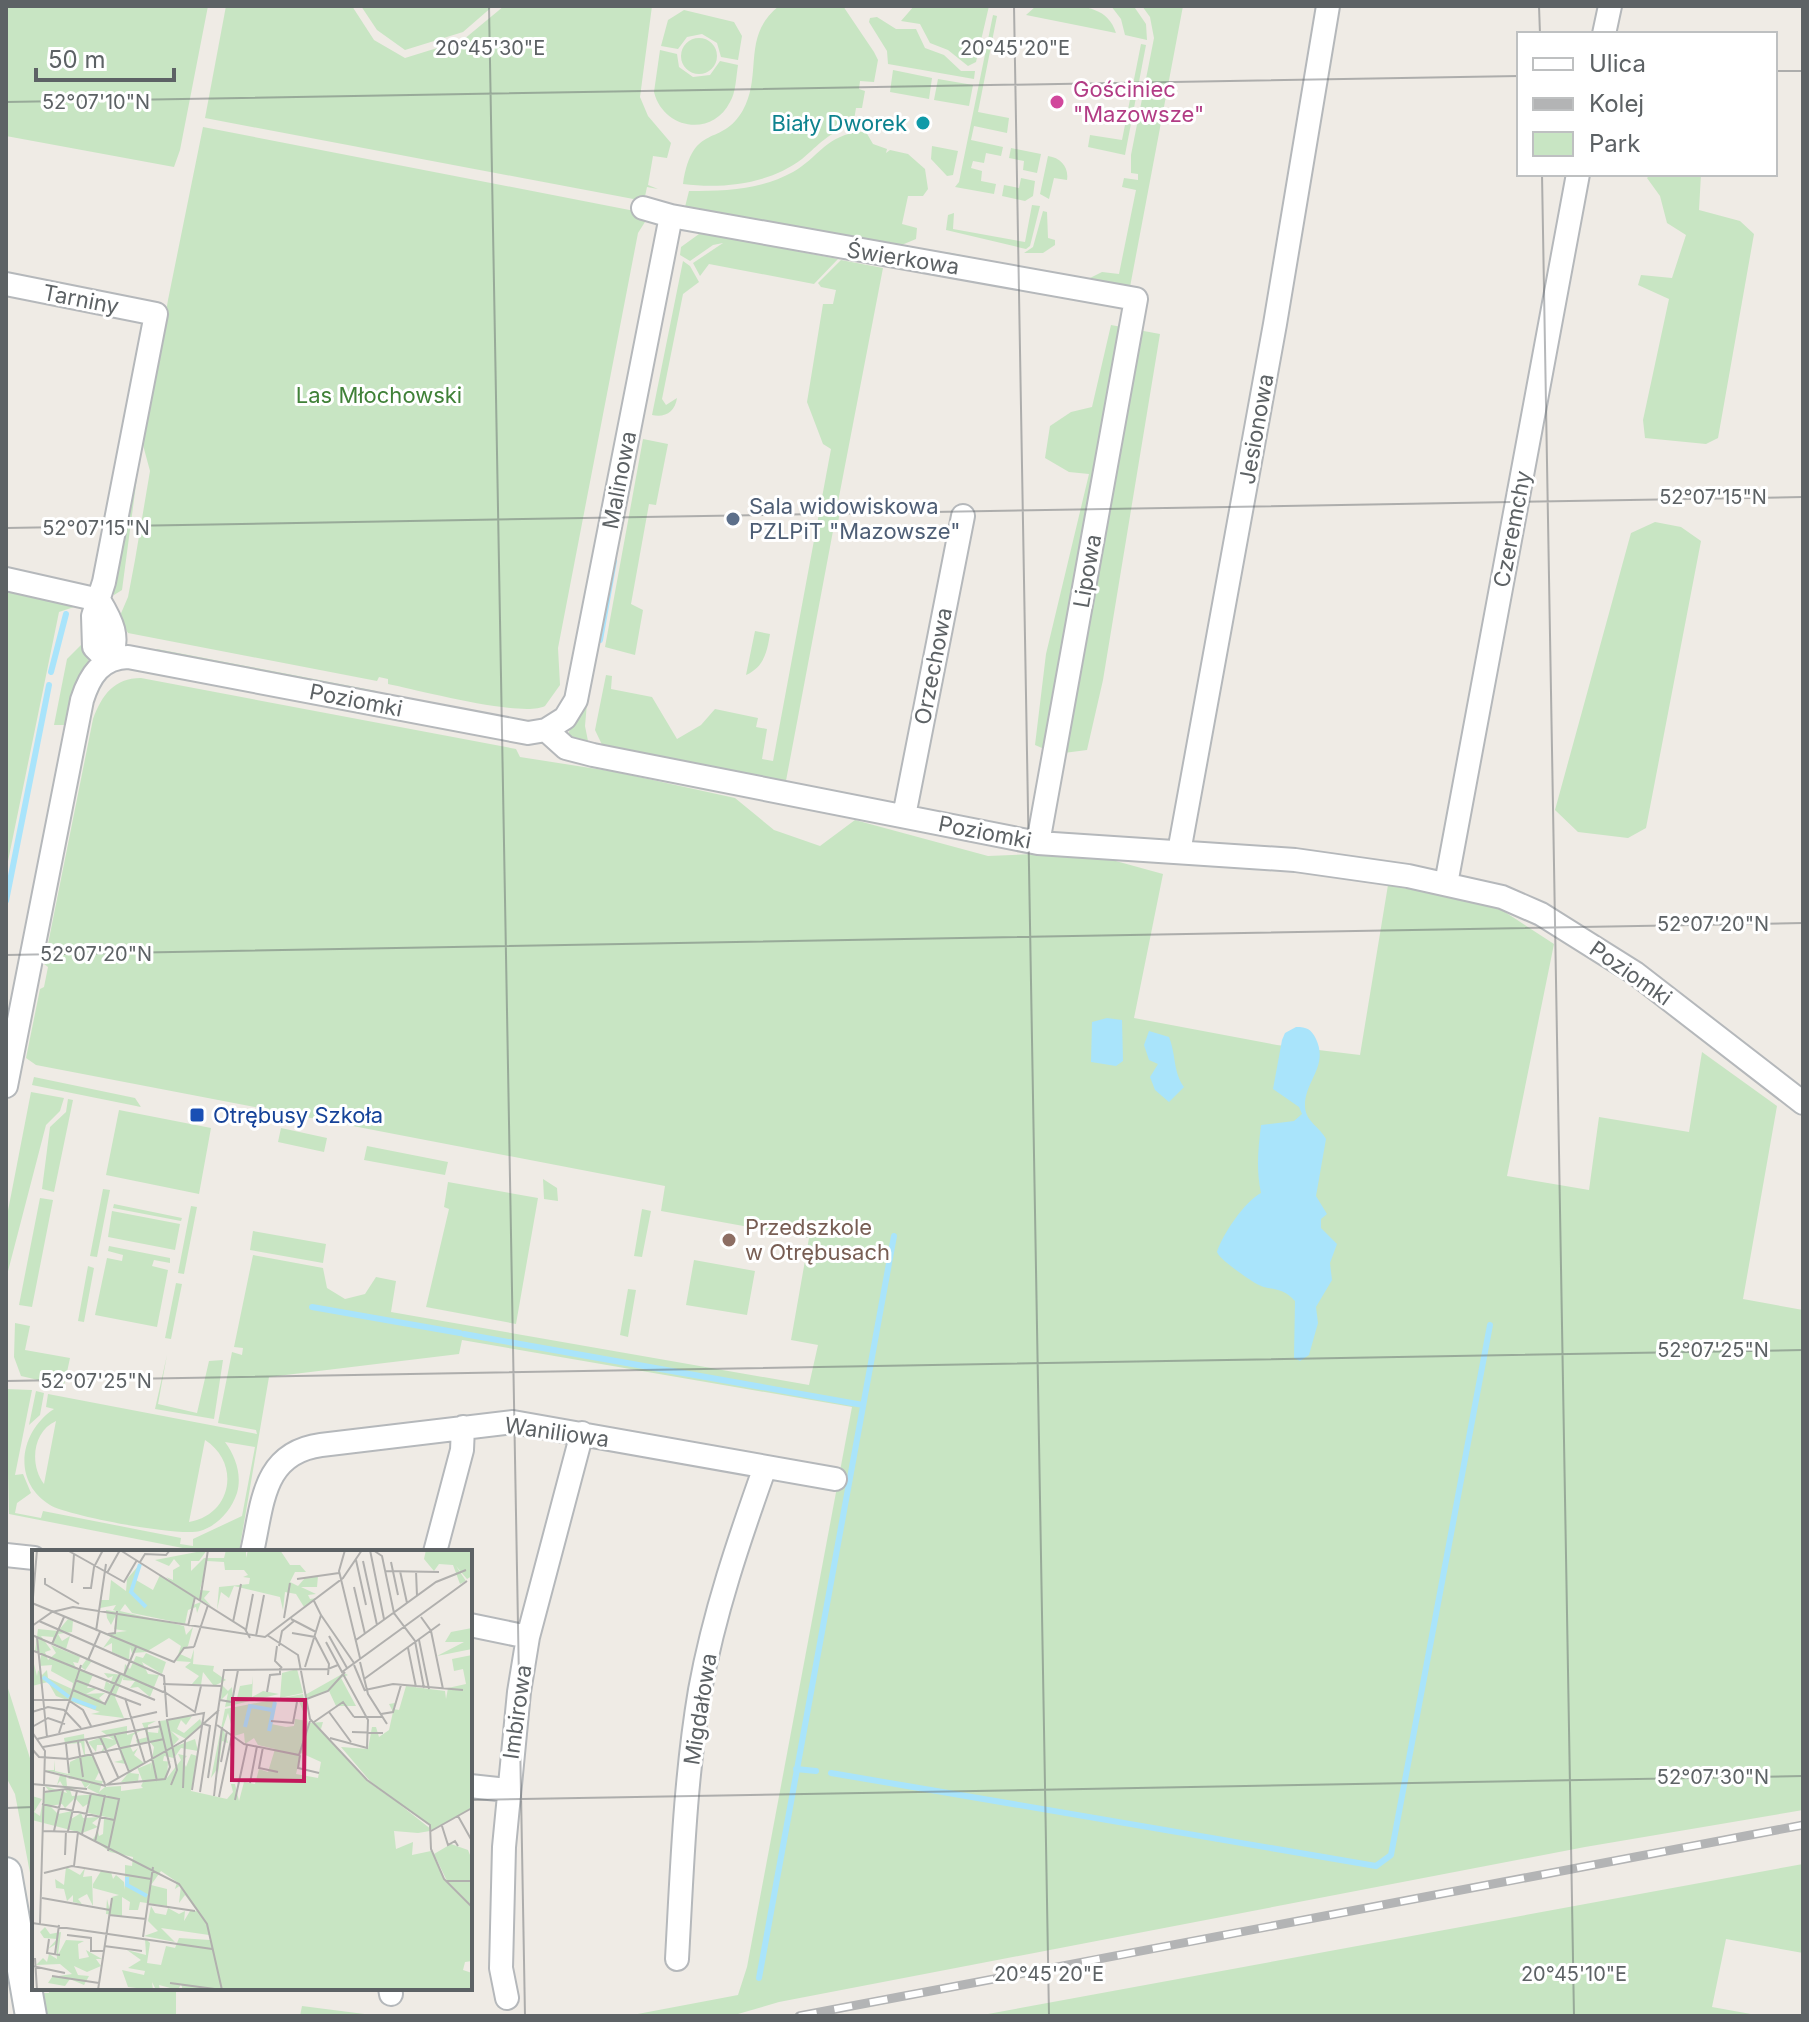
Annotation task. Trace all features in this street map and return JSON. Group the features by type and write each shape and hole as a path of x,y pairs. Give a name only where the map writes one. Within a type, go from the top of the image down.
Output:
{"main road":[{"path":"6,1873 31,2016"}],"street":[{"name":"Jesionowa","path":"1179,852 1275,324 1328,6"},
{"path":"1604,32 1610,6"},
{"name":"Czeremchy","path":"1446,884 1578,176"},
{"name":"Świerkowa","path":"643,208 671,216 1136,299"},
{"name":"Malinowa","path":"546,730 565,718 576,700 671,216"},
{"name":"Tarniny","path":"6,284 156,314 99,600"},
{"name":"Lipowa","path":"1038,843 1136,299"},
{"name":"Orzechowa","path":"904,816 963,516"},
{"path":"6,579 99,600 93,616 93,638 97,653 114,659"},
{"name":"Poziomki","path":"114,659 528,733 546,730 566,748 593,755 1038,843 1295,860 1446,884 1502,897 1541,914 1635,973 1803,1103"},
{"path":"6,1086 82,700 90,678 114,659"},
{"name":"Waniliowa","path":"252,1550 269,1481 291,1454 307,1447 463,1427 513,1422 835,1479"},
{"path":"436,1550 462,1450 463,1427"},
{"name":"Imbirowa","path":"507,1998 501,1968 507,1790 528,1637 582,1433"},
{"name":"Migdałowa","path":"677,1959 685,1807 700,1691 734,1553 765,1467"},
{"path":"6,1555 32,1558"},
{"path":"472,1625 528,1637"},
{"path":"472,1786 507,1790"}],"green space":[{"path":"6,6 208,6 174,167 6,136"},
{"path":"226,6 352,6 374,40 405,58 463,40 504,6 652,6 640,97 648,116 671,143 667,158 653,156 648,185 658,189 647,187 644,201 205,118"},
{"path":"361,6 493,6 463,32 405,50 377,30"},
{"path":"779,6 843,6 874,52 878,60 874,82 860,81 859,89 865,91 862,108 856,108 853,126 831,135 802,159 775,174 730,185 683,184 694,151 708,138 735,122 743,110 752,83 760,30"},
{"path":"914,6 989,6 976,62 968,66 948,50 930,43 920,24 901,21"},
{"path":"1036,6 1072,6 1094,10 1111,22 1116,33 1026,15"},
{"path":"1111,6 1135,8 1146,24 1147,40 1125,35 1121,19"},
{"path":"1142,6 1183,6 1130,287 945,260 946,252 1086,280 1102,272 1119,274 1136,190 1122,187 1124,178 1138,180 1138,174 1131,173 1131,155 1154,38 1150,17"},
{"path":"684,10 734,22 742,36 738,60 721,57 717,43 702,34 687,37 678,49 661,46 668,20"},
{"path":"993,15 997,16 978,112 1009,118 1007,133 974,126 971,140 1003,147 1001,156 986,153 984,163 973,161 971,168 982,171 981,181 996,184 994,194 955,187 959,182"},
{"path":"877,17 896,29 916,29 925,48 944,55 961,71 975,71 974,79 888,64 887,51 869,22 870,18"},
{"path":"699,38 711,44 717,56 711,68 699,74 687,68 681,56 687,44"},
{"path":"1141,44 1146,45 1125,155 1088,147 1090,135 1122,140"},
{"path":"660,50 677,54 679,67 693,77 710,75 720,61 738,65 734,94 722,113 712,121 700,124 677,121 667,114 654,92"},
{"path":"893,70 932,78 929,99 890,92"},
{"path":"938,79 973,85 969,106 934,100"},
{"name":"Las Młochowski","path":"203,127 650,214 638,233 558,648 560,685 545,706 533,709 470,702 388,684 388,679 379,677 377,681 128,633 119,618 128,597 135,560 150,471 143,445"},
{"path":"866,132 873,144 887,149 886,153 890,150 908,154 925,169 928,189 923,196 908,196 902,224 917,228 916,239 892,249 684,211 689,191 729,190 768,183 793,172 836,139"},
{"path":"932,146 958,151 953,175 947,176 931,159"},
{"path":"1011,148 1041,154 1037,173 1023,170 1024,161 1009,158"},
{"path":"1048,156 1057,159 1067,171 1067,180 1054,178 1049,199 1040,194"},
{"path":"1701,176 1699,210 1740,221 1754,234 1718,438 1706,444 1645,438 1643,420 1669,299 1638,285 1641,275 1672,278 1686,235 1667,223 1660,196 1647,178"},
{"path":"1021,178 1035,181 1033,196 1025,201 1002,196 1004,185 1019,188"},
{"path":"1032,205 1040,206 1030,246 1026,249 946,230 948,215 954,213 953,229 1025,242"},
{"path":"1043,211 1047,212 1048,238 1055,240 1055,245 1043,253 1024,253 1033,247"},
{"path":"699,234 838,259 814,284 709,264 700,276 693,263 723,243 713,245 690,261 680,255 681,247"},
{"path":"841,260 883,268 838,502 841,506 837,528 833,531 785,786 605,751 595,730 606,675 612,676 611,689 652,697 677,739 701,725 715,709 758,718 756,727 767,729 762,759 773,761 831,449 823,444 807,402 823,304 833,304 836,290 821,287 818,283"},
{"path":"683,261 690,266 699,282 683,294 662,399 666,405 677,398 669,413 652,415"},
{"path":"1111,325 1160,334 1103,680 1087,750 1056,754 1035,745 1046,654 1089,474 1069,472 1045,458 1050,426 1071,412 1092,407"},
{"path":"643,439 668,444 656,505 649,504 631,604 643,610 635,655 605,647"},
{"path":"134,461 139,462 122,590 114,595 109,582"},
{"path":"1655,522 1681,527 1701,541 1646,828 1628,838 1578,832 1555,810 1631,533"},
{"path":"6,584 67,600 74,607 59,612 6,871"},
{"path":"755,631 770,634 769,641 761,663 746,675"},
{"path":"83,643 89,663 80,681 68,725 54,725 67,659"},
{"path":"157,649 376,691 372,694 153,652"},
{"path":"141,678 516,749 520,757 616,772 735,798 774,830 820,846 855,820 988,856 1083,852 1163,874 1134,1018 1277,1045 1360,1055 1388,885 1479,895 1554,944 1507,1176 1589,1190 1599,1117 1689,1132 1702,1052 1777,1106 1743,1299 1803,1310 1803,1810 1585,1847 779,2002 731,2016 627,2016 738,1995 747,1967 852,1407 462,1340 459,1354 269,1377 239,1550 193,1550 9,1514 6,1389 32,1390 15,1475 23,1474 31,1493 17,1503 15,1513 41,1518 43,1511 181,1538 180,1544 193,1546 193,1539 242,1516 255,1447 225,1442 235,1460 237,1493 223,1517 200,1531 189,1532 124,1524 78,1515 50,1505 29,1483 25,1456 34,1430 42,1418 54,1409 46,1407 48,1394 257,1434 256,1430 218,1423 232,1352 242,1355 243,1348 234,1347 253,1255 323,1268 327,1288 345,1299 365,1294 376,1277 396,1281 391,1312 809,1385 818,1345 791,1340 809,1238 661,1211 665,1186 36,1065 26,1058 40,989 44,987 48,967 44,964 93,719 100,702 123,681","holes":["56,1421 44,1484 36,1467 36,1449 42,1432","205,1440 224,1462 227,1487 215,1509 189,1522"]},
{"path":"583,702 587,703 585,726 590,751 569,739 568,734"},
{"path":"34,1077 135,1098 141,1107 32,1085"},
{"path":"31,1092 64,1098 60,1111 46,1125 6,1279 6,1221"},
{"path":"68,1099 73,1100 54,1192 42,1189 50,1127 66,1112"},
{"path":"119,1110 211,1128 199,1194 106,1175"},
{"path":"281,1128 327,1138 324,1152 278,1142"},
{"path":"367,1146 448,1162 445,1175 364,1160"},
{"path":"543,1179 557,1188 558,1201 544,1199"},
{"path":"448,1182 538,1198 516,1324 426,1307 449,1209 444,1207"},
{"path":"103,1189 110,1190 97,1257 90,1256"},
{"path":"40,1198 53,1200 32,1307 19,1305"},
{"path":"114,1204 182,1218 181,1221 113,1208"},
{"path":"191,1206 197,1207 184,1274 178,1273"},
{"path":"642,1209 651,1211 642,1257 634,1256"},
{"path":"112,1211 180,1224 175,1250 108,1237"},
{"path":"253,1231 326,1244 323,1263 250,1250"},
{"path":"109,1246 170,1258 170,1263 154,1260 152,1266 168,1270 157,1327 95,1315 107,1258 122,1261 123,1255 108,1251"},
{"path":"694,1260 755,1271 747,1315 686,1305"},
{"path":"88,1266 94,1268 84,1322 78,1321"},
{"path":"176,1283 182,1284 171,1339 165,1338"},
{"path":"628,1289 636,1290 628,1337 620,1335"},
{"path":"15,1323 30,1326 25,1350 70,1358 64,1386 21,1376 14,1357"},
{"path":"167,1355 158,1404 197,1413 209,1361 223,1360 214,1419 155,1409"},
{"path":"36,1391 44,1393 40,1415 29,1425"},
{"path":"6,1682 32,1765 32,1883 15,1794 6,1777"},
{"path":"1803,1864 1803,1953 1726,1939 1712,2007 1762,2016 977,2016"},
{"path":"48,1990 176,1990 176,2016 42,2016 42,1993 49,1993"},
{"path":"302,2006 380,2016 300,2016"}],"water":[{"path":"1107,1018 1122,1020 1123,1061 1116,1066 1091,1062 1092,1022"},
{"path":"1296,1027 1310,1031 1319,1049 1320,1058 1308,1089 1305,1107 1308,1117 1326,1139 1316,1196 1327,1214 1321,1219 1321,1228 1337,1244 1330,1263 1332,1280 1316,1307 1318,1323 1309,1355 1300,1361 1294,1358 1295,1301 1285,1293 1255,1283 1217,1252 1235,1219 1261,1193 1258,1159 1261,1125 1294,1121 1302,1114 1299,1107 1273,1089 1282,1040 1285,1033"},
{"path":"1149,1031 1169,1037 1184,1087 1169,1102 1155,1090 1150,1077 1158,1064 1149,1060 1144,1045"}],"waterway":[{"path":"600,640 614,561"},
{"path":"51,672 66,614"},
{"path":"6,901 49,685"},
{"path":"759,1978 894,1236"},
{"path":"312,1307 460,1333"},
{"path":"831,1773 1376,1866 1391,1855 1490,1325"},
{"path":"464,1334 863,1405"},
{"path":"796,1769 816,1771"}],"railway":[{"path":"799,2016 1803,1825"}],"place":[{"name":"Gościniec \"Mazowsze\"","path":"1057,102"},
{"name":"Biały Dworek","path":"923,123"},
{"name":"Sala widowiskowa PZLPiT \"Mazowsze\"","path":"733,519"},
{"name":"Otrębusy Szkoła","path":"197,1115"},
{"name":"Przedszkole w Otrębusach","path":"729,1240"}]}
